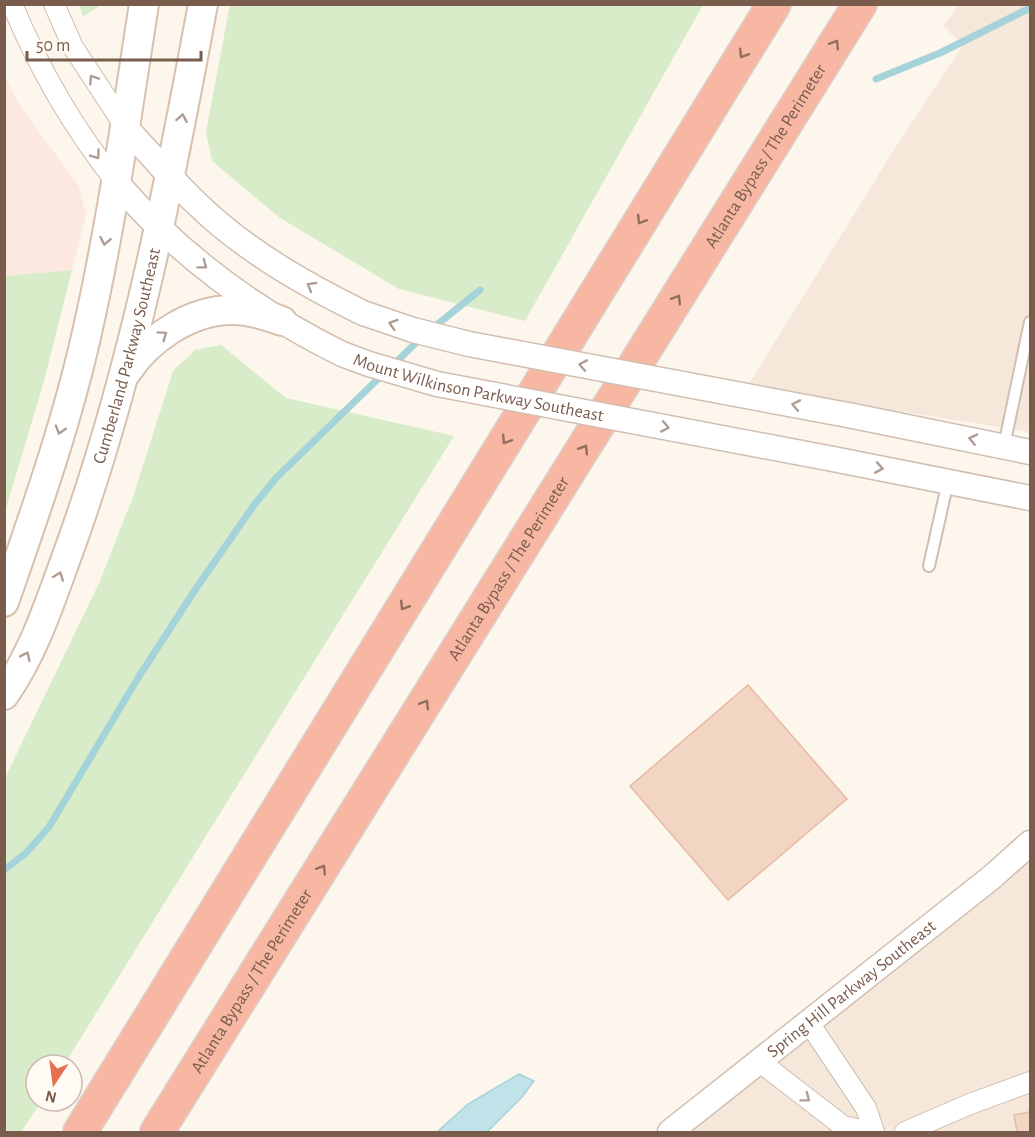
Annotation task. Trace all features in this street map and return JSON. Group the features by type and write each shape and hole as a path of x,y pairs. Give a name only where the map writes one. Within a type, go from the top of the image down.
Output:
{"highway":[{"path":"81,1132 774,4"},
{"name":"Atlanta Bypass / The Perimeter","path":"157,1132 860,4"}],"main road":[{"path":"4,602 64,416 88,329 117,183 144,4"},
{"name":"Cumberland Parkway Southeast","path":"4,695 28,651 63,566 97,468 123,377 179,137 203,4"},
{"path":"123,377 153,342 191,319 209,313 231,310 264,315 282,321"}],"street":[{"name":"Mount Wilkinson Parkway Southeast","path":"12,4 27,39 54,90 97,158 158,228 186,254 282,321 342,354 437,384 1030,498"},
{"path":"54,4 73,47 126,128 194,202 262,256 327,295 363,313 413,330 469,344 853,416 1030,452"},
{"name":"Spring Hill Parkway Southeast","path":"670,1132 992,877 1030,843"},
{"path":"760,1062 843,1126 872,1132 867,1108 809,1023"},
{"path":"905,1132 970,1104 1030,1082"}],"lane":[{"path":"1004,446 1030,322"},
{"path":"929,566 948,481"}],"shaded area":[{"path":"959,5 1030,5 1030,432 747,387 897,145 963,45 943,26"},
{"path":"4,74 20,106 79,186 86,214 72,270 5,276"},
{"path":"1030,839 1030,1132 680,1132"}],"green space":[{"path":"79,4 101,4 101,5 83,17"},
{"path":"230,4 703,5 525,321 399,289 280,218 212,161 206,132"},
{"path":"72,270 44,381 5,512 5,276"},
{"path":"221,345 286,398 454,436 71,1053 24,1053 24,1113 34,1113 21,1132 5,1132 5,778 100,581 133,497 173,371 195,350"}],"water":[{"path":"519,1074 534,1081 522,1097 487,1132 437,1132 468,1104"}],"building":[{"path":"748,685 847,799 728,900 630,786"},
{"path":"1030,1112 1030,1132 1017,1132 1014,1115"}],"waterway":[{"path":"876,79 940,53 1030,8"},
{"path":"433,328 480,290"},
{"path":"393,365 422,337"},
{"path":"4,870 26,853 49,827 138,678 254,505 276,478 383,374"}]}
